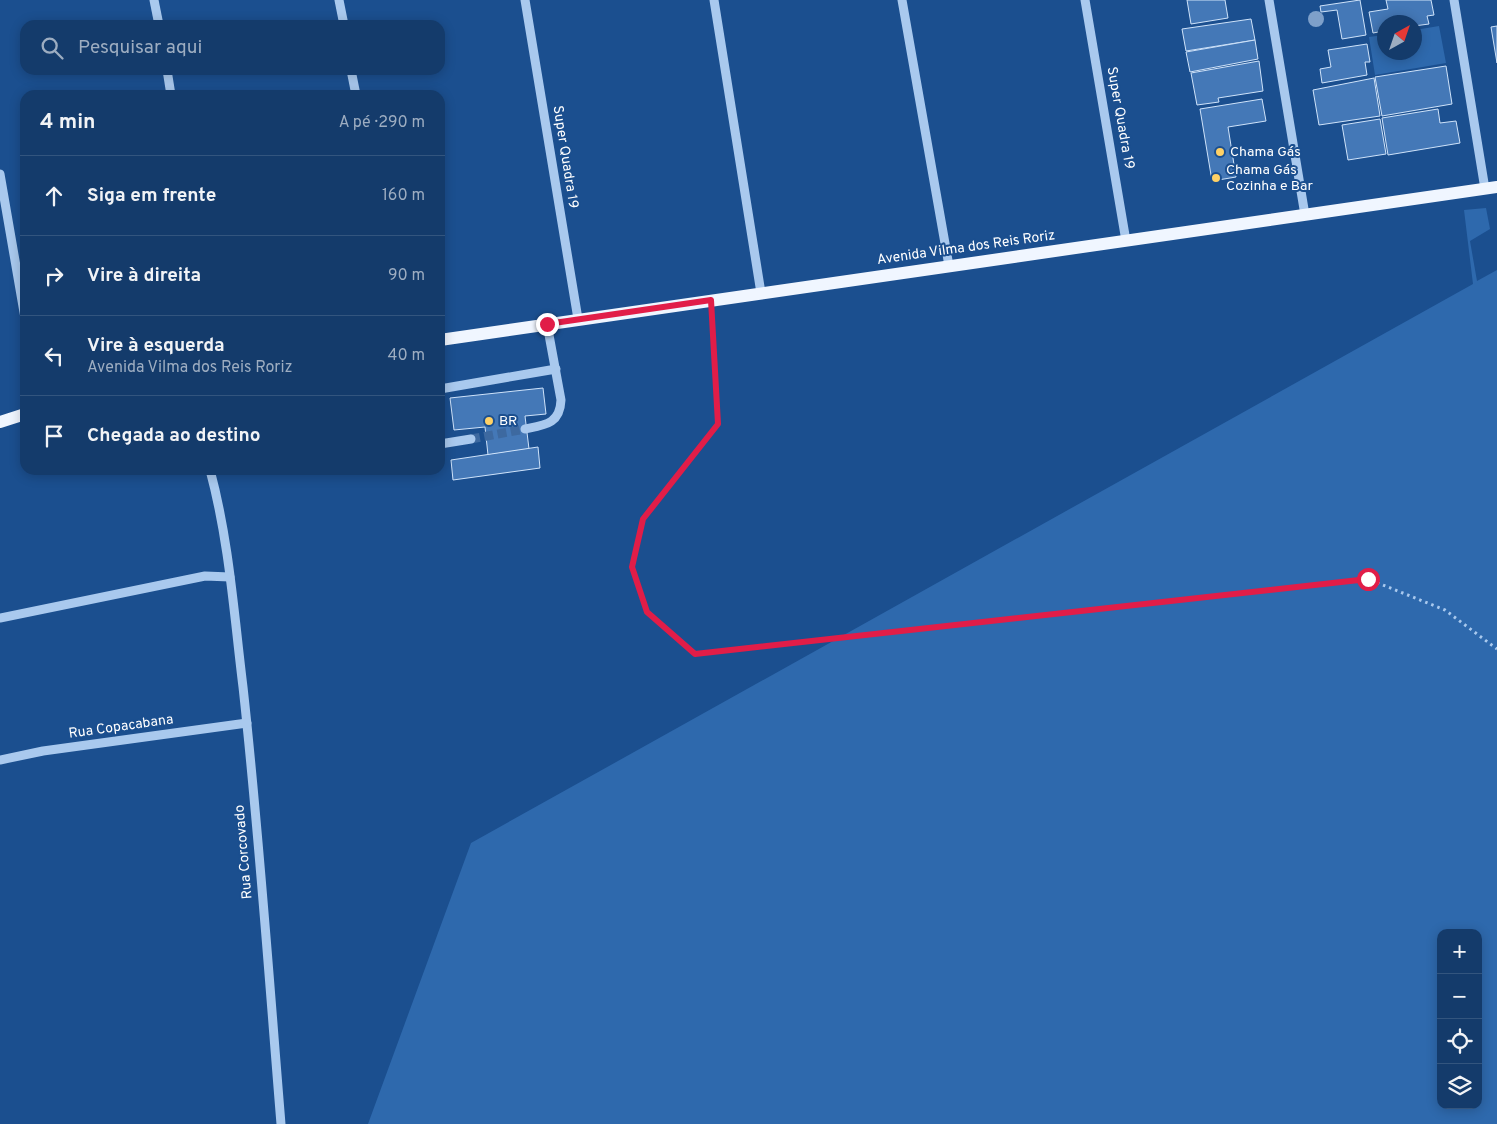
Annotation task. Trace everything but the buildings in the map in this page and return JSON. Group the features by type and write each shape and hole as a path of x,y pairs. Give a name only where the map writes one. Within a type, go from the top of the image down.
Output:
{"main road":[{"name":"Avenida Vilma dos Reis Roriz","path":"445,339 1491,188"},
{"path":"0,422 20,416"}],"street":[{"path":"154,0 158,20"},
{"path":"339,0 343,20"},
{"name":"Super Quadra 19","path":"525,0 578,319"},
{"path":"714,0 761,293"},
{"path":"902,0 948,266"},
{"name":"Super Quadra 19","path":"1086,0 1126,241"},
{"path":"1269,0 1305,215"},
{"path":"1454,0 1491,188"},
{"path":"168,75 170,90"},
{"path":"352,75 355,90"},
{"path":"0,174 20,289"},
{"path":"525,429 551,422 561,408 547,324"},
{"path":"445,388 556,369"},
{"path":"445,443 471,439"},
{"name":"Rua Corcovado","path":"211,475 218,501 230,577 247,723 281,1124"},
{"path":"0,618 205,576 230,577"},
{"name":"Rua Copacabana","path":"0,760 43,751 247,723"}],"path":[{"path":"711,300 718,424 643,519 632,567 647,612 695,654 1368,579 1445,610 1497,649"}],"shaded area":[{"path":"1439,26 1446,63 1375,75 1369,37 1377,36 1377,60 1422,60 1422,29"},
{"path":"1486,208 1490,229 1470,241 1477,281 1497,270 1497,1124 368,1124 471,843 1473,284 1464,210"}],"tunnel":[{"path":"471,439 525,429"}],"place":[{"name":"Chama Gás","path":"1220,152"},
{"name":"Chama Gás Cozinha e Bar","path":"1216,178"},
{"name":"BR","path":"489,421"}],"route":[{"path":"547,324 711,300 718,424 643,519 632,567 647,612 695,654 1368,579"}]}
